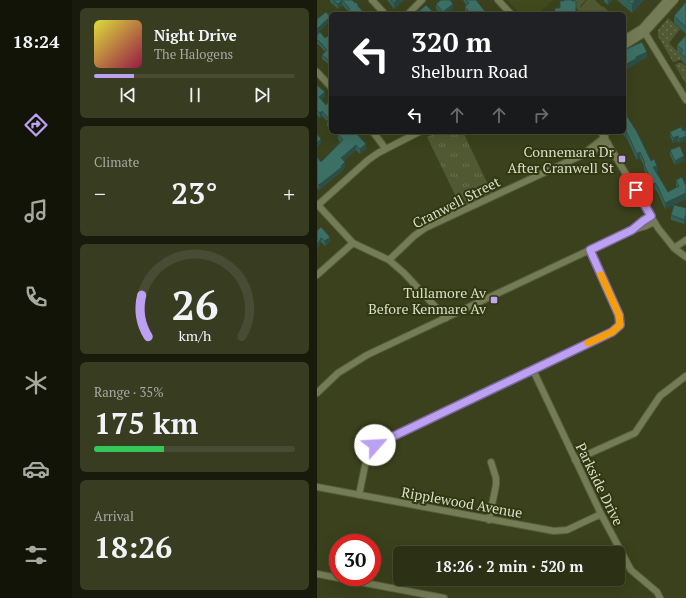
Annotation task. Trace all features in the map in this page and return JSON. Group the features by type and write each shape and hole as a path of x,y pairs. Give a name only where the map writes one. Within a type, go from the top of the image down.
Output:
{"street":[{"path":"410,12 422,0"},
{"path":"498,0 509,12"},
{"path":"626,38 643,31 667,0"},
{"path":"626,44 643,31 675,0"},
{"path":"374,1 383,12"},
{"path":"643,31 686,100"},
{"path":"317,72 329,85"},
{"path":"374,134 385,148"},
{"path":"415,134 385,148 368,160 318,204 353,243 389,260 404,273 446,318"},
{"path":"605,137 653,219 674,248 686,257"},
{"name":"Cranwell Street","path":"389,260 414,236 425,228 583,154 595,150 605,137"},
{"path":"317,393 338,373 357,360 632,230 645,226 653,219"},
{"path":"674,248 686,240"},
{"path":"317,275 353,243"},
{"path":"680,252 686,248"},
{"path":"359,495 367,456 375,445 612,332 620,325 619,315 590,250"},
{"name":"Parkside Drive","path":"533,370 601,514 631,570 657,592 661,598"},
{"path":"575,460 635,433 660,396 686,376"},
{"path":"489,520 496,485 496,478 491,462"},
{"name":"Ripplewood Avenue","path":"317,487 489,520 561,531 567,530 601,514"},
{"path":"317,574 444,598"}],"shaded area":[{"path":"507,0 553,0 540,12 518,12"}],"green space":[{"path":"574,0 586,0 580,8 587,0 595,0 609,12 578,12 572,2"},
{"path":"668,18 680,29 669,43 683,57 680,60 673,62 658,36 658,30"},
{"path":"682,63 686,66 686,84 675,65"},
{"path":"434,134 464,134 492,193 461,207 427,137"}],"building":[{"path":"333,0 342,0 338,4"},
{"path":"342,0 352,0 355,3 356,2 363,12 346,12 350,9"},
{"path":"441,0 450,0 453,4 443,12 436,4"},
{"path":"466,0 476,0 485,12 469,12 465,7 469,3"},
{"path":"627,0 635,0 632,4"},
{"path":"560,1 576,1 576,12 554,12 555,8 560,8"},
{"path":"686,2 686,27 674,16"},
{"path":"426,5 433,12 418,12"},
{"path":"326,12 329,16 329,18 317,29 317,19"},
{"path":"320,32 325,38 328,36 329,37 329,60 322,55 327,50 318,40 317,41 317,35"},
{"path":"686,35 686,58 681,53 683,50 677,45"},
{"path":"642,42 647,52 626,64 626,49"},
{"path":"317,85 325,92 319,97 326,105 328,102 329,103 329,119 322,111 320,113 317,111"},
{"path":"627,116 637,132 651,161 654,159 657,166 653,167 668,192 679,186 676,180 682,177 686,186 686,193 665,203 658,187 655,183 653,184 650,178 640,152 637,154 626,131"},
{"path":"681,127 683,131 685,130 686,136 679,139 678,136 673,138 670,132"},
{"path":"317,134 321,139 317,143"},
{"path":"338,134 357,134 366,144 360,149 356,145 341,158 345,162 341,166 342,167 319,185 317,183 317,157 321,162 343,140"},
{"path":"680,146 684,156 675,161 670,150"},
{"path":"674,205 686,208 684,220 671,215"},
{"path":"321,227 330,237 325,241 321,238 317,245 317,231"}],"slow traffic":[{"path":"588,343 612,332 620,325 619,315 601,275"}],"place":[{"name":"Connemara Dr After Cranwell St","path":"622,159"},
{"name":"Tullamore Av Before Kenmare Av","path":"494,300"}],"route":[{"path":"375,445 612,332 620,325 619,315 590,250 632,230 651,216 636,190"}]}
